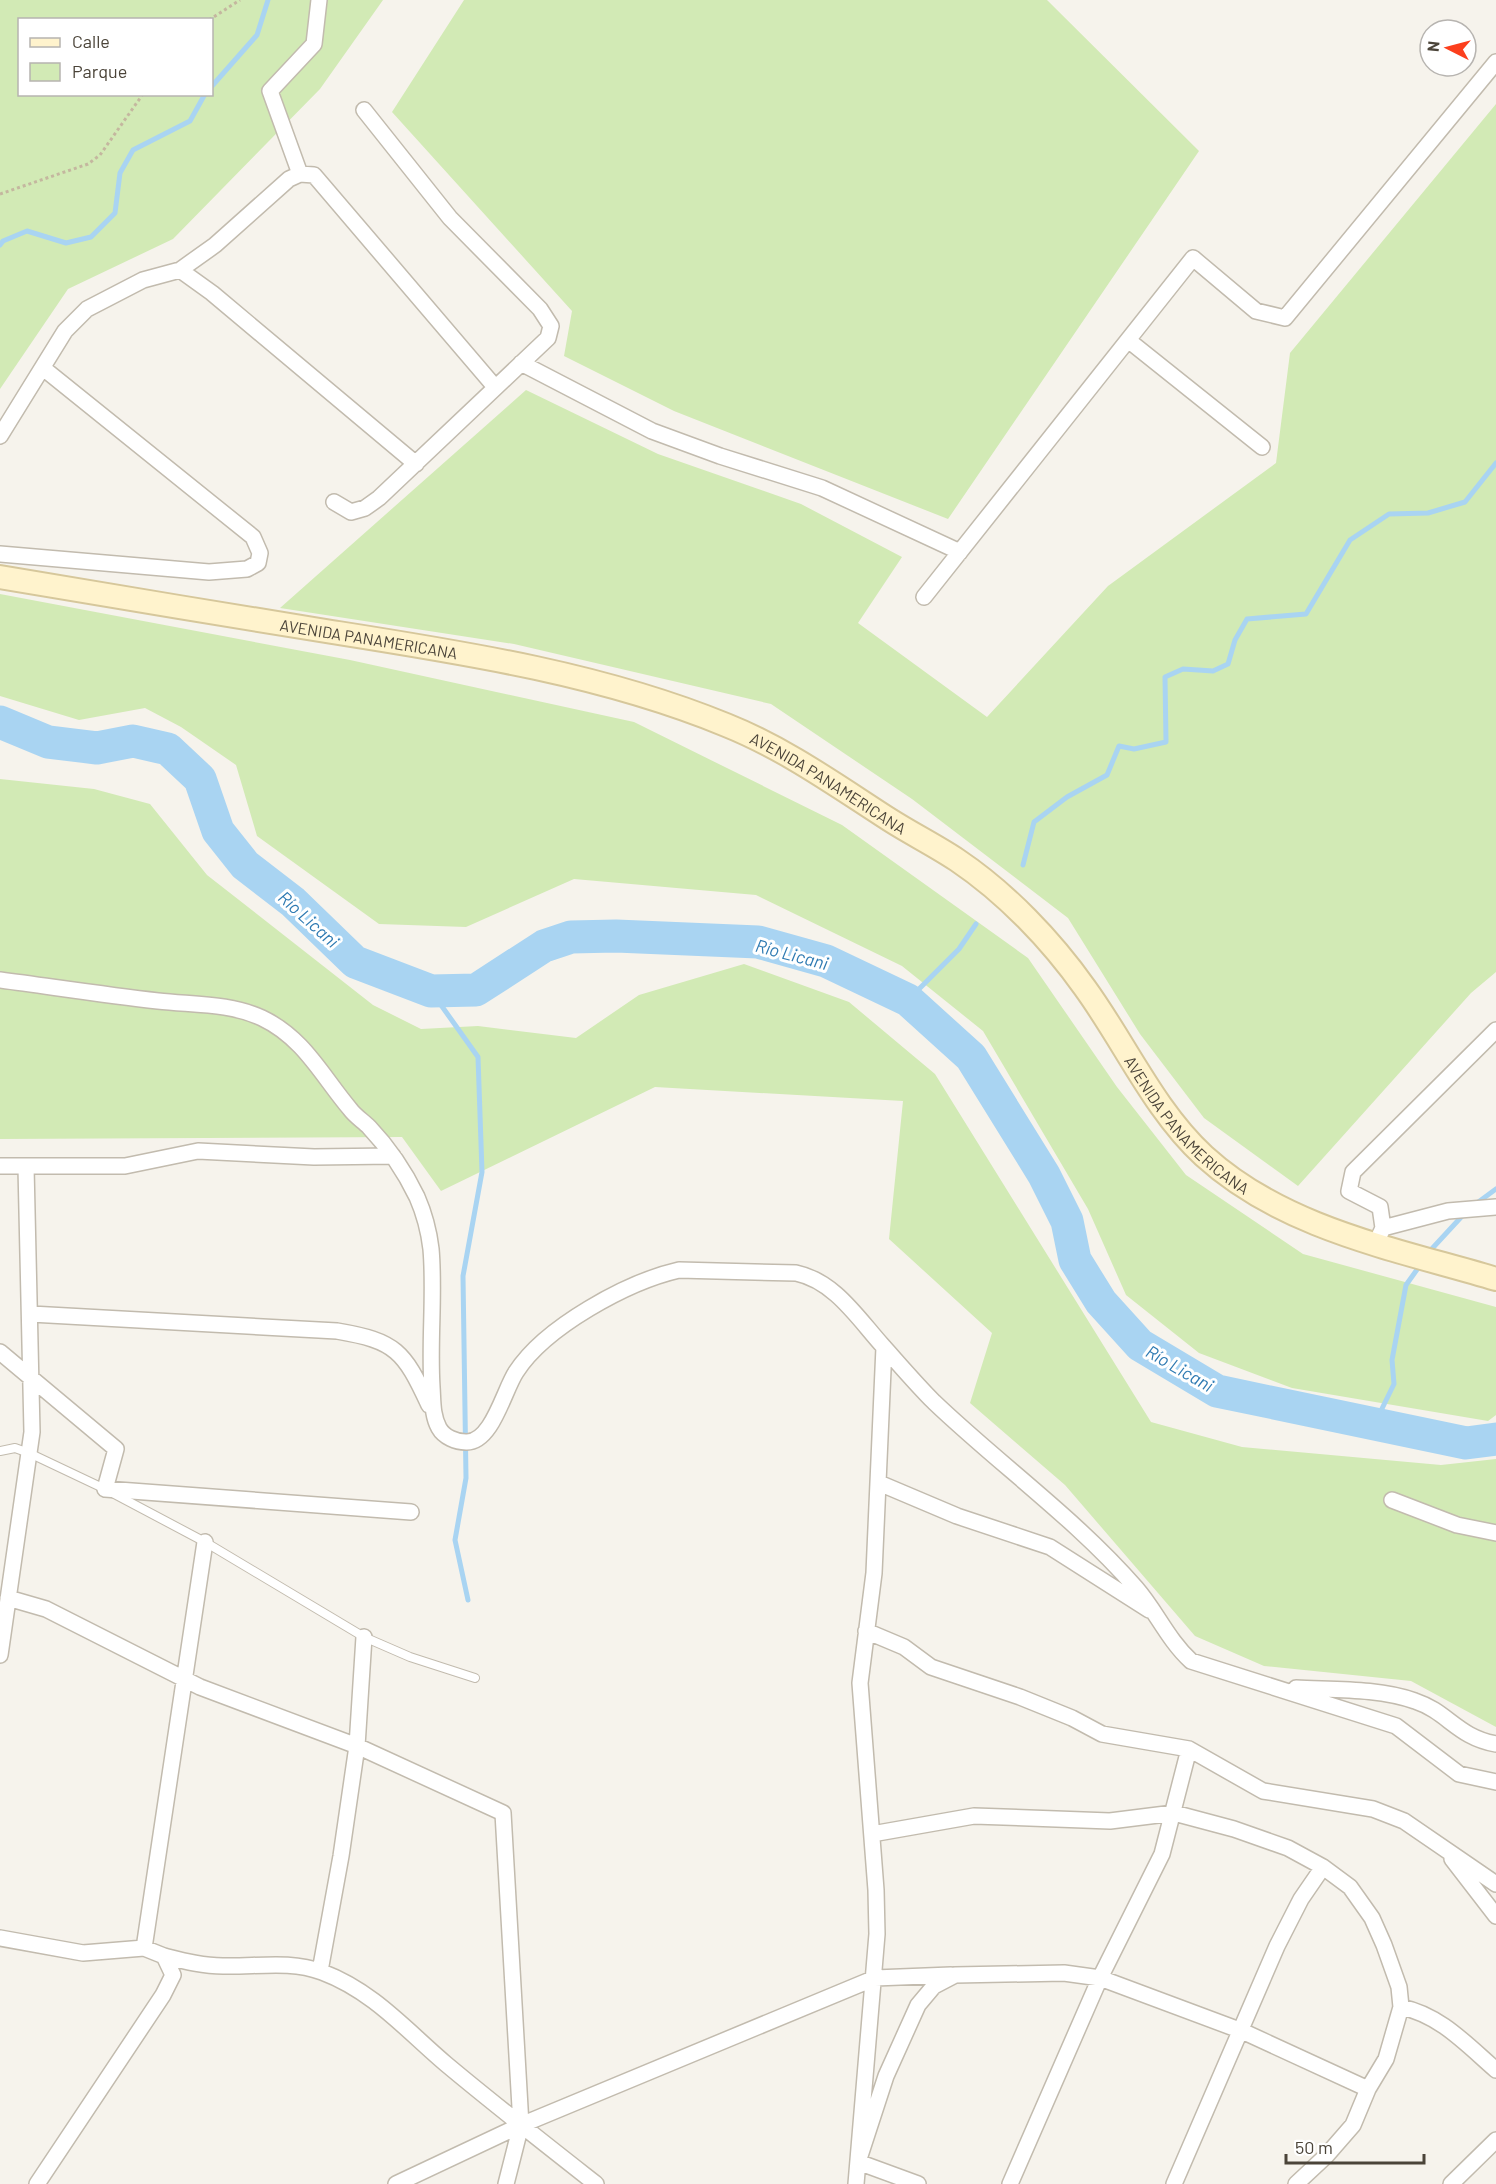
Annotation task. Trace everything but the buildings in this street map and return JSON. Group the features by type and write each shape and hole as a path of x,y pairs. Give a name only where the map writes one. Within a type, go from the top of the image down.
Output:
{"main road":[{"name":"AVENIDA PANAMERICANA","path":"0,577 453,651 597,684 669,705 727,725 792,755 894,823 958,861 1000,895 1051,945 1085,987 1179,1130 1203,1155 1234,1181 1264,1200 1311,1221 1381,1239 1445,1264 1496,1279"}],"street":[{"path":"300,174 270,91 314,44 319,0"},
{"path":"924,597 1193,258 1256,311 1285,318 1496,63"},
{"path":"334,502 351,512 365,508 416,464 549,338 551,326 540,309 450,218 364,110"},
{"path":"0,436 65,331 87,309 143,280 180,270 215,245 289,179 300,174 314,175 495,387"},
{"path":"180,270 212,293 416,464"},
{"path":"1128,340 1262,447"},
{"path":"521,363 652,431 720,456 822,488 960,552"},
{"path":"0,554 209,572 247,569 258,563 260,553 254,537 43,368"},
{"path":"0,980 162,1002 203,1004 262,1018 310,1053 351,1110 369,1127 393,1156 417,1199 431,1249 430,1338 434,1416"},
{"path":"1496,1030 1353,1172 1349,1191 1380,1207 1381,1239 1448,1211 1496,1207"},
{"path":"0,1166 125,1166 198,1151 314,1157 393,1156"},
{"path":"0,1655 32,1432 26,1167"},
{"path":"31,1314 337,1330 363,1335 395,1348 406,1360 440,1430 448,1438 474,1442 484,1433 494,1418 520,1366 532,1350 551,1332 628,1288 661,1274 680,1270 796,1273 812,1276 838,1296 933,1401 1072,1524 1135,1587 1159,1616 1178,1649 1191,1660 1396,1726 1459,1774 1496,1782"},
{"path":"856,2184 866,2041 874,1978 876,1890 860,1683 874,1573 884,1347"},
{"path":"0,1352 116,1449 105,1489 411,1512"},
{"path":"879,1483 957,1516 1050,1547 1159,1616"},
{"path":"1392,1500 1457,1526 1496,1533"},
{"path":"144,1948 205,1542"},
{"path":"8,1598 46,1609 184,1680 357,1746 503,1813 521,2125 506,2184"},
{"path":"866,1631 904,1647 931,1666 1020,1697 1072,1718 1102,1734 1189,1749 1263,1791 1372,1809 1404,1821 1496,1884"},
{"path":"320,1971 341,1856 357,1746 364,1637"},
{"path":"1263,1685 1376,1693 1416,1701 1476,1740 1496,1744"},
{"path":"1011,2184 1100,1978 1162,1854 1189,1749"},
{"path":"872,1833 974,1816 1110,1821 1174,1813 1234,1829 1288,1848 1323,1867 1350,1887 1372,1918 1399,1987 1401,2007 1386,2059 1368,2089 1353,2125 1326,2156 1296,2184"},
{"path":"1444,1848 1496,1916"},
{"path":"1174,2184 1277,1946 1301,1899 1323,1867"},
{"path":"0,1938 83,1953 144,1948 164,1956 197,1964 288,1964 320,1971 352,1984 387,2009 444,2062 596,2184"},
{"path":"37,2184 163,1995 173,1975 164,1956"},
{"path":"396,2184 521,2125 874,1978 1064,1973 1100,1978 1242,2031 1368,2089"},
{"path":"858,2162 886,2076 918,2005 934,1986 955,1975"},
{"path":"1401,2007 1419,2011 1441,2022 1496,2070"},
{"path":"1450,2184 1496,2140"},
{"path":"858,2162 918,2184"}],"lane":[{"path":"0,1451 15,1448 29,1453 105,1489 205,1542 364,1637 410,1657 475,1678"}],"path":[{"path":"212,18 240,0"},
{"path":"0,194 88,164 100,154 142,96"}],"green space":[{"path":"0,0 383,0 320,89 173,239 68,289 0,389"},
{"path":"464,0 1047,0 1199,151 948,519 674,411 564,356 572,311 392,112"},
{"path":"1496,104 1496,972 1471,993 1298,1186 1204,1118 1140,1034 1068,918 912,799 771,704 514,644 280,608 526,390 658,454 801,504 902,557 858,623 987,717 1108,586 1276,463 1290,353"},
{"path":"0,594 350,660 634,722 842,825 1028,958 1117,1087 1186,1175 1303,1254 1496,1307 1496,1415 1488,1421 1292,1388 1199,1353 1126,1295 1088,1209 983,1031 902,966 756,895 574,879 466,927 379,924 257,836 236,765 181,727 145,708 79,720 0,696"},
{"path":"0,779 94,789 150,804 207,875 373,1005 421,1029 478,1026 576,1038 639,995 744,964 849,1002 935,1074 1151,1422 1242,1447 1441,1465 1496,1459 1496,1727 1411,1681 1264,1666 1195,1636 1065,1485 970,1403 992,1333 889,1239 903,1101 655,1087 441,1191 402,1137 0,1139"}],"waterway":[{"path":"213,85 257,35 268,0"},
{"path":"0,245 3,241 27,231 66,243 91,237 115,213 120,173 133,150 190,121 204,96"},
{"path":"1023,865 1034,822 1067,797 1107,775 1119,746 1134,749 1166,742 1165,677 1183,669 1213,671 1228,664 1235,640 1247,619 1306,614 1350,540 1389,514 1428,513 1465,502 1496,463"},
{"name":"Río Licani","path":"0,722 48,742 97,748 133,741 168,749 200,779 218,831 245,865 293,902 355,962 431,991 476,990 544,946 571,937 616,936 758,942 826,961 908,1000 971,1057 1044,1175 1067,1221 1075,1260 1101,1302 1140,1345 1217,1391 1466,1443 1496,1439"},
{"path":"908,1000 959,949 976,924"},
{"path":"431,991 478,1057 482,1172 463,1276 466,1478 455,1540 468,1600"},
{"path":"1473,1206 1496,1189"},
{"path":"1428,1253 1464,1214"},
{"path":"1374,1425 1394,1384 1392,1360 1406,1285 1421,1264"}]}
